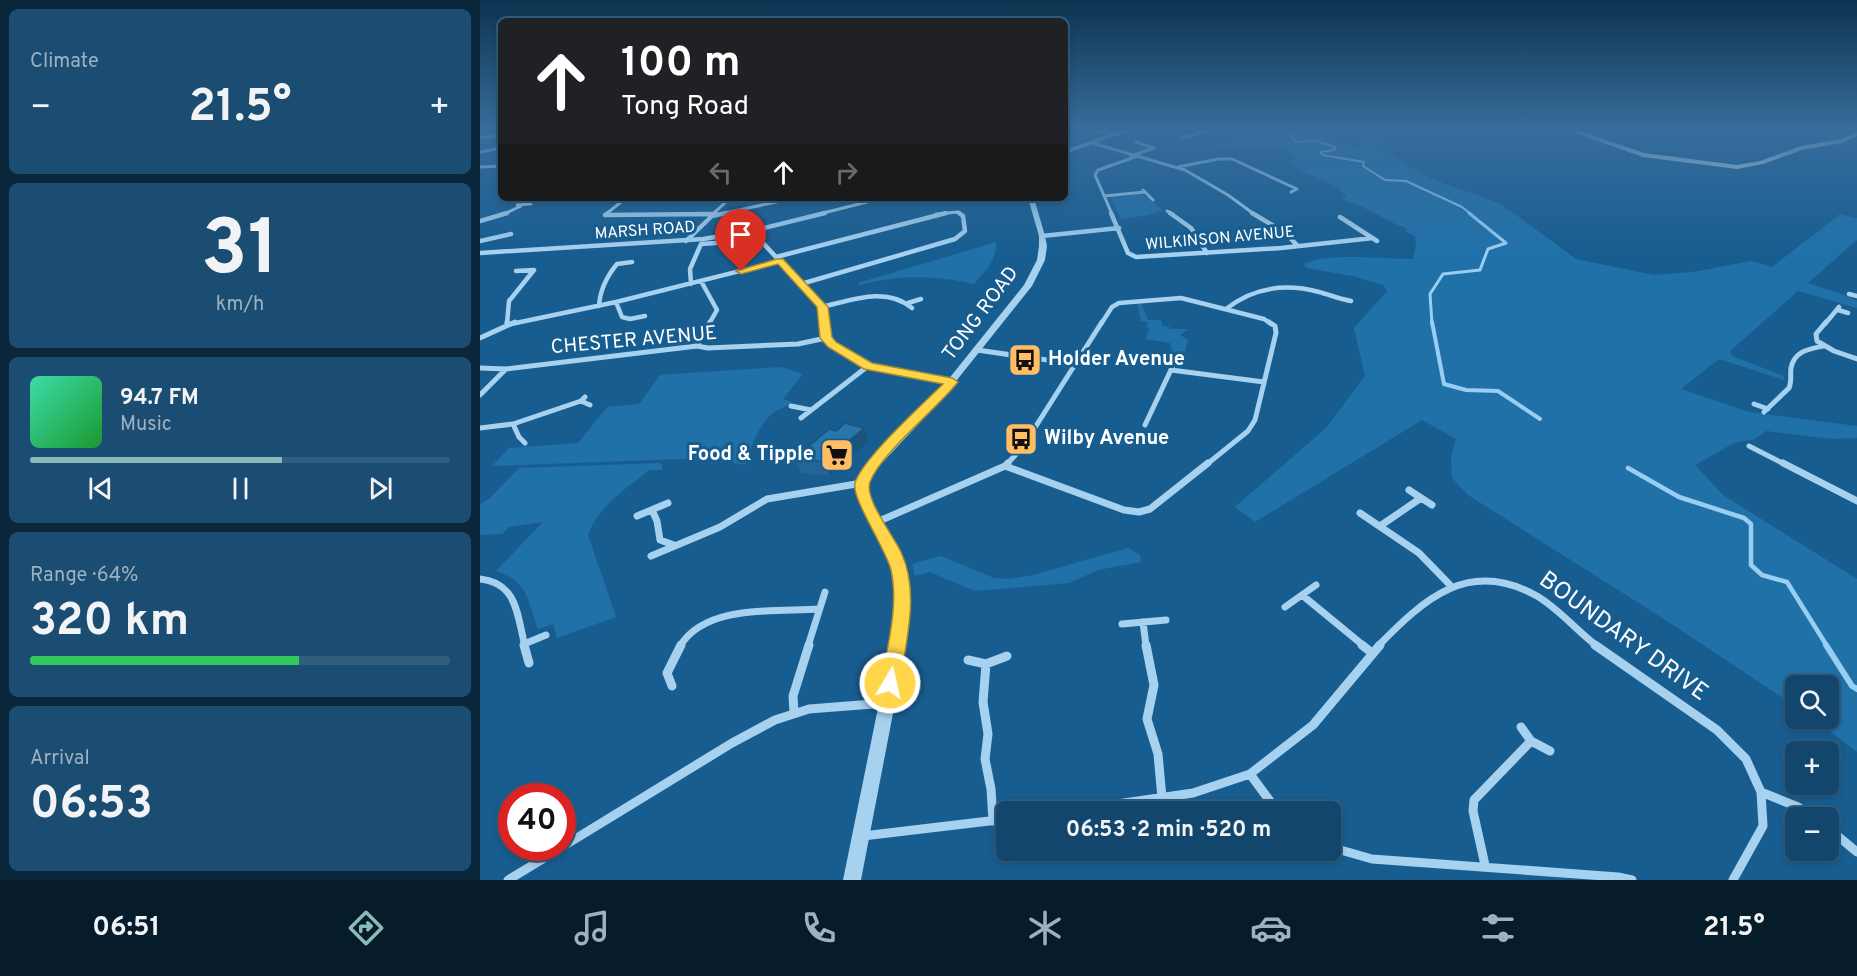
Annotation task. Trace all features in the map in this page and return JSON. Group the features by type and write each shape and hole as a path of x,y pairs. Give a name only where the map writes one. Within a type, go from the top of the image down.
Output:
{"street":[{"name":"WILKINSON AVENUE","path":"1104,169 1095,173 1128,253 1136,257 1375,239 1341,217 1333,219"},
{"path":"1181,169 1228,195 1258,218 1284,232 1297,245"},
{"path":"1256,169 1297,189 1291,192"},
{"path":"1104,196 1144,191 1153,200"},
{"path":"622,201 605,215 712,215 780,201"},
{"path":"685,241 727,201"},
{"name":"MARSH ROAD","path":"480,253 685,241 752,231 869,201"},
{"name":"TONG ROAD","path":"862,483 877,460 952,382 1028,286 1041,260 1042,236 1032,201"},
{"path":"480,221 500,216 519,205 531,204"},
{"path":"1167,211 1177,214 1191,228 1207,253"},
{"name":"CHESTER AVENUE","path":"480,338 507,325 691,284 940,213 958,212 963,216 965,231 955,238 801,284"},
{"path":"1042,236 1119,228"},
{"path":"752,231 822,307 826,338 832,344 868,366 952,382"},
{"path":"480,241 505,239 511,234"},
{"path":"691,284 690,269 701,244 716,243"},
{"path":"599,306 603,288 611,270 617,264 632,262"},
{"path":"507,325 507,306 514,293 534,270 516,271"},
{"path":"697,346 717,310 701,281"},
{"path":"1226,309 1245,294 1271,288 1310,290 1351,301"},
{"path":"1849,294 1857,298"},
{"path":"822,307 884,296 897,297 910,306 921,299"},
{"path":"877,522 1005,466 1022,448 1112,306 1119,303 1175,297 1264,319 1275,326 1276,333 1255,420 1248,431 1144,511 1134,513 1005,466"},
{"path":"616,302 622,317 630,319 645,316"},
{"path":"1848,313 1839,308 1816,334 1817,341 1823,346 1857,358"},
{"name":"CHESTER AVENUE","path":"480,368 506,369 697,346 708,348 798,344 826,338"},
{"path":"1754,404 1766,411 1785,394 1791,384 1795,358 1802,352 1823,346"},
{"path":"977,350 1075,364"},
{"path":"1145,424 1177,357"},
{"path":"801,418 868,366"},
{"path":"480,395 506,369"},
{"path":"1171,370 1264,382"},
{"path":"480,428 513,424 583,399 590,405"},
{"path":"791,406 811,410"},
{"path":"513,424 519,437 525,443"},
{"path":"1749,446 1770,453 1857,501"},
{"path":"651,556 720,527 767,500 782,495 824,491 862,483 863,496 894,552 902,592 900,623 887,703 852,880"},
{"path":"1408,490 1432,505"},
{"path":"1380,526 1421,498"},
{"path":"637,516 668,503"},
{"path":"652,510 657,521 660,540 675,545"},
{"path":"1360,513 1419,553 1451,586"},
{"path":"480,579 496,582 506,587 512,596 529,663"},
{"name":"BOUNDARY DRIVE","path":"1141,801 1225,784 1250,774 1313,725 1372,653 1399,625 1451,586 1482,580 1494,581 1521,588 1538,597 1595,645 1717,730 1746,759 1761,792 1763,826 1733,880"},
{"path":"1285,607 1316,585"},
{"path":"794,713 793,696 825,592"},
{"path":"1302,595 1372,653"},
{"path":"672,686 667,673 680,646 691,632 708,622 729,616 819,609"},
{"path":"1122,624 1166,620"},
{"path":"1143,622 1148,664 1154,685 1147,719 1158,754 1162,798"},
{"path":"525,644 546,635"},
{"path":"969,660 986,664 1007,656"},
{"path":"986,664 983,702 988,734 985,759 991,789 993,821"},
{"path":"576,838 732,743 794,713 826,707 887,703"},
{"path":"1521,727 1531,741 1550,751"},
{"path":"1485,866 1473,811 1474,800 1531,741"},
{"path":"1250,774 1270,801"},
{"path":"1761,792 1798,807"},
{"path":"859,836 996,821"},
{"path":"1839,837 1857,852"},
{"path":"1341,850 1372,859 1485,866 1632,880"},
{"path":"508,880 539,861"}],"shaded area":[{"path":"1298,169 1414,169 1427,177 1501,204 1576,259 1654,275 1693,272 1751,261 1772,267 1840,214 1857,218 1857,240 1808,283 1857,301 1857,308 1798,291 1730,351 1732,356 1784,376 1784,380 1719,359 1681,389 1749,412 1857,426 1857,438 1832,439 1766,431 1755,439 1734,443 1695,465 1723,495 1857,579 1857,752 1827,729 1839,729 1839,675 1785,675 1785,699 1664,619 1468,495 1452,478 1451,459 1456,439 1422,420 1255,522 1235,507 1326,428 1365,376 1354,328 1387,291 1383,285 1353,276 1306,268 1304,264 1313,260 1340,257 1413,259 1415,236 1405,231 1408,230 1402,226 1355,203 1351,204 1342,198 1347,197 1340,191 1342,189"},
{"path":"1142,194 1163,210 1149,215 1121,219 1111,198"},
{"path":"996,242 995,255 986,271 973,284 916,277 888,279 860,285 858,283"},
{"path":"1141,303 1148,320 1161,320 1162,326 1170,327 1169,329 1188,329 1180,335 1188,340 1184,355 1173,354 1170,343 1145,339 1150,328 1146,327 1149,322 1141,321 1137,304"},
{"path":"781,367 803,374 783,399 792,402 770,415 760,428 745,465 704,458 492,466 509,448 578,443 607,407 639,404 660,375"},
{"path":"659,463 662,465 662,470 649,470 622,491 599,515 588,535 616,617 557,638 553,624 538,629 529,600 521,586 507,575 496,571 543,522 509,527 502,534 480,535 480,504 489,499 519,468"},
{"path":"1128,548 1140,555 1141,562 1098,570 1069,583 975,591 930,572 915,576 912,564 941,556 994,578 1007,579 1029,576"}],"building":[{"path":"845,423 864,428 824,462 795,458 829,429 836,431"}],"waterway":[{"path":"1368,169 1385,180 1406,181 1462,207 1471,214"},
{"path":"1432,324 1430,294 1443,274 1480,270 1488,249 1506,243 1469,213"},
{"path":"1432,322 1444,384 1466,390 1498,391 1540,419"},
{"path":"1628,468 1679,497 1744,518 1751,524 1751,565 1762,575 1787,582 1827,646"},
{"path":"1826,645 1852,686 1857,689"}],"place":[{"name":"Holder Avenue","path":"1025,360"},
{"name":"Wilby Avenue","path":"1021,439"},
{"name":"Food & Tipple","path":"837,455"}],"route":[{"path":"741,271 780,261 822,307 826,338 832,344 868,366 952,382 877,460 862,483 863,496 894,552 902,592 900,623 890,683"}]}
